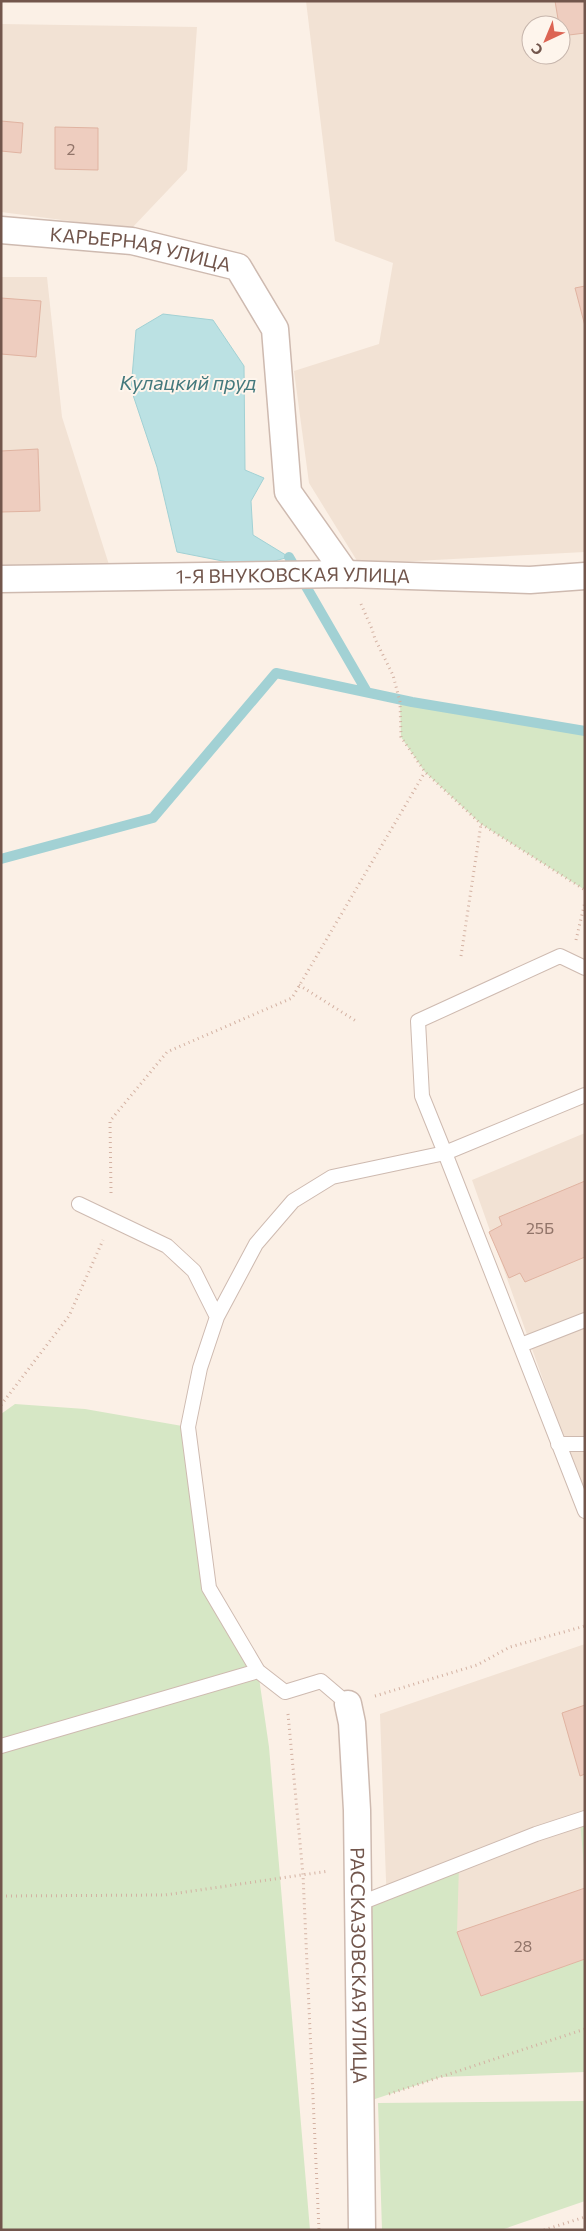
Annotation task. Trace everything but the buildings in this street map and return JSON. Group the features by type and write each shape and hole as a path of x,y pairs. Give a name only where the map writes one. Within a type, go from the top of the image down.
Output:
{"street":[{"name":"КАРЬЕРНАЯ УЛИЦА","path":"1,230 132,242 238,267 275,329 288,492 346,574"},
{"name":"1-Я ВНУКОВСКАЯ УЛИЦА","path":"1,578 346,574 530,580 585,576"},
{"name":"РАССКАЗОВСКАЯ УЛИЦА","path":"348,1704 353,1733 358,1867 362,2230"}],"lane":[{"path":"585,968 560,956 418,1021 422,1096 585,1511"},
{"path":"348,1704 322,1681 285,1692 258,1671 209,1588 188,1427 200,1368 217,1317 256,1244 293,1201 332,1177 445,1153 585,1095"},
{"path":"79,1204 167,1246 194,1271 217,1317"},
{"path":"521,1346 585,1320"},
{"path":"558,1444 585,1444"},
{"path":"1,1746 258,1671"},
{"path":"358,1904 536,1834 585,1818"}],"path":[{"path":"346,574 375,639 394,675 400,702 401,737 425,772 481,824 585,890"},
{"path":"1,1405 69,1316 112,1220 110,1121 167,1052 292,998 425,772"},
{"path":"461,956 481,824"},
{"path":"576,940 585,902"},
{"path":"299,985 356,1021"},
{"path":"374,1696 477,1665 510,1647 585,1626"},
{"path":"285,1692 304,1875 319,2230"},
{"path":"1,1896 165,1895 358,1867"},
{"path":"360,2104 585,2029"},
{"path":"544,2230 585,2217"}],"shaded area":[{"path":"306,1 585,1 585,552 359,564 309,483 294,371 379,344 393,263 335,241"},
{"path":"1,24 197,27 187,170 131,229 1,212"},
{"path":"1,277 47,277 62,417 111,571 1,574"},
{"path":"585,1133 585,1498 472,1180"},
{"path":"585,1644 585,2002 393,2074 380,1714"}],"green space":[{"path":"400,702 585,732 585,890 481,824 425,772 401,737"},
{"path":"15,1404 85,1409 188,1427 209,1588 258,1671 269,1747 310,2230 1,2230 1,1414"},
{"path":"585,1818 585,1879 580,1820"},
{"path":"459,1865 457,1932 481,1996 585,1959 585,2072 441,2077 360,2104 358,1904"},
{"path":"585,2101 585,2201 501,2230 382,2230 378,2103"}],"water":[{"name":"Кулацкий пруд","path":"163,314 213,320 244,366 245,470 264,478 251,501 253,535 289,557 253,567 177,552 157,467 131,389 136,330"}],"waterway":[{"path":"289,557 367,692"},
{"path":"1,859 153,818 276,673 412,702 585,731"}]}
